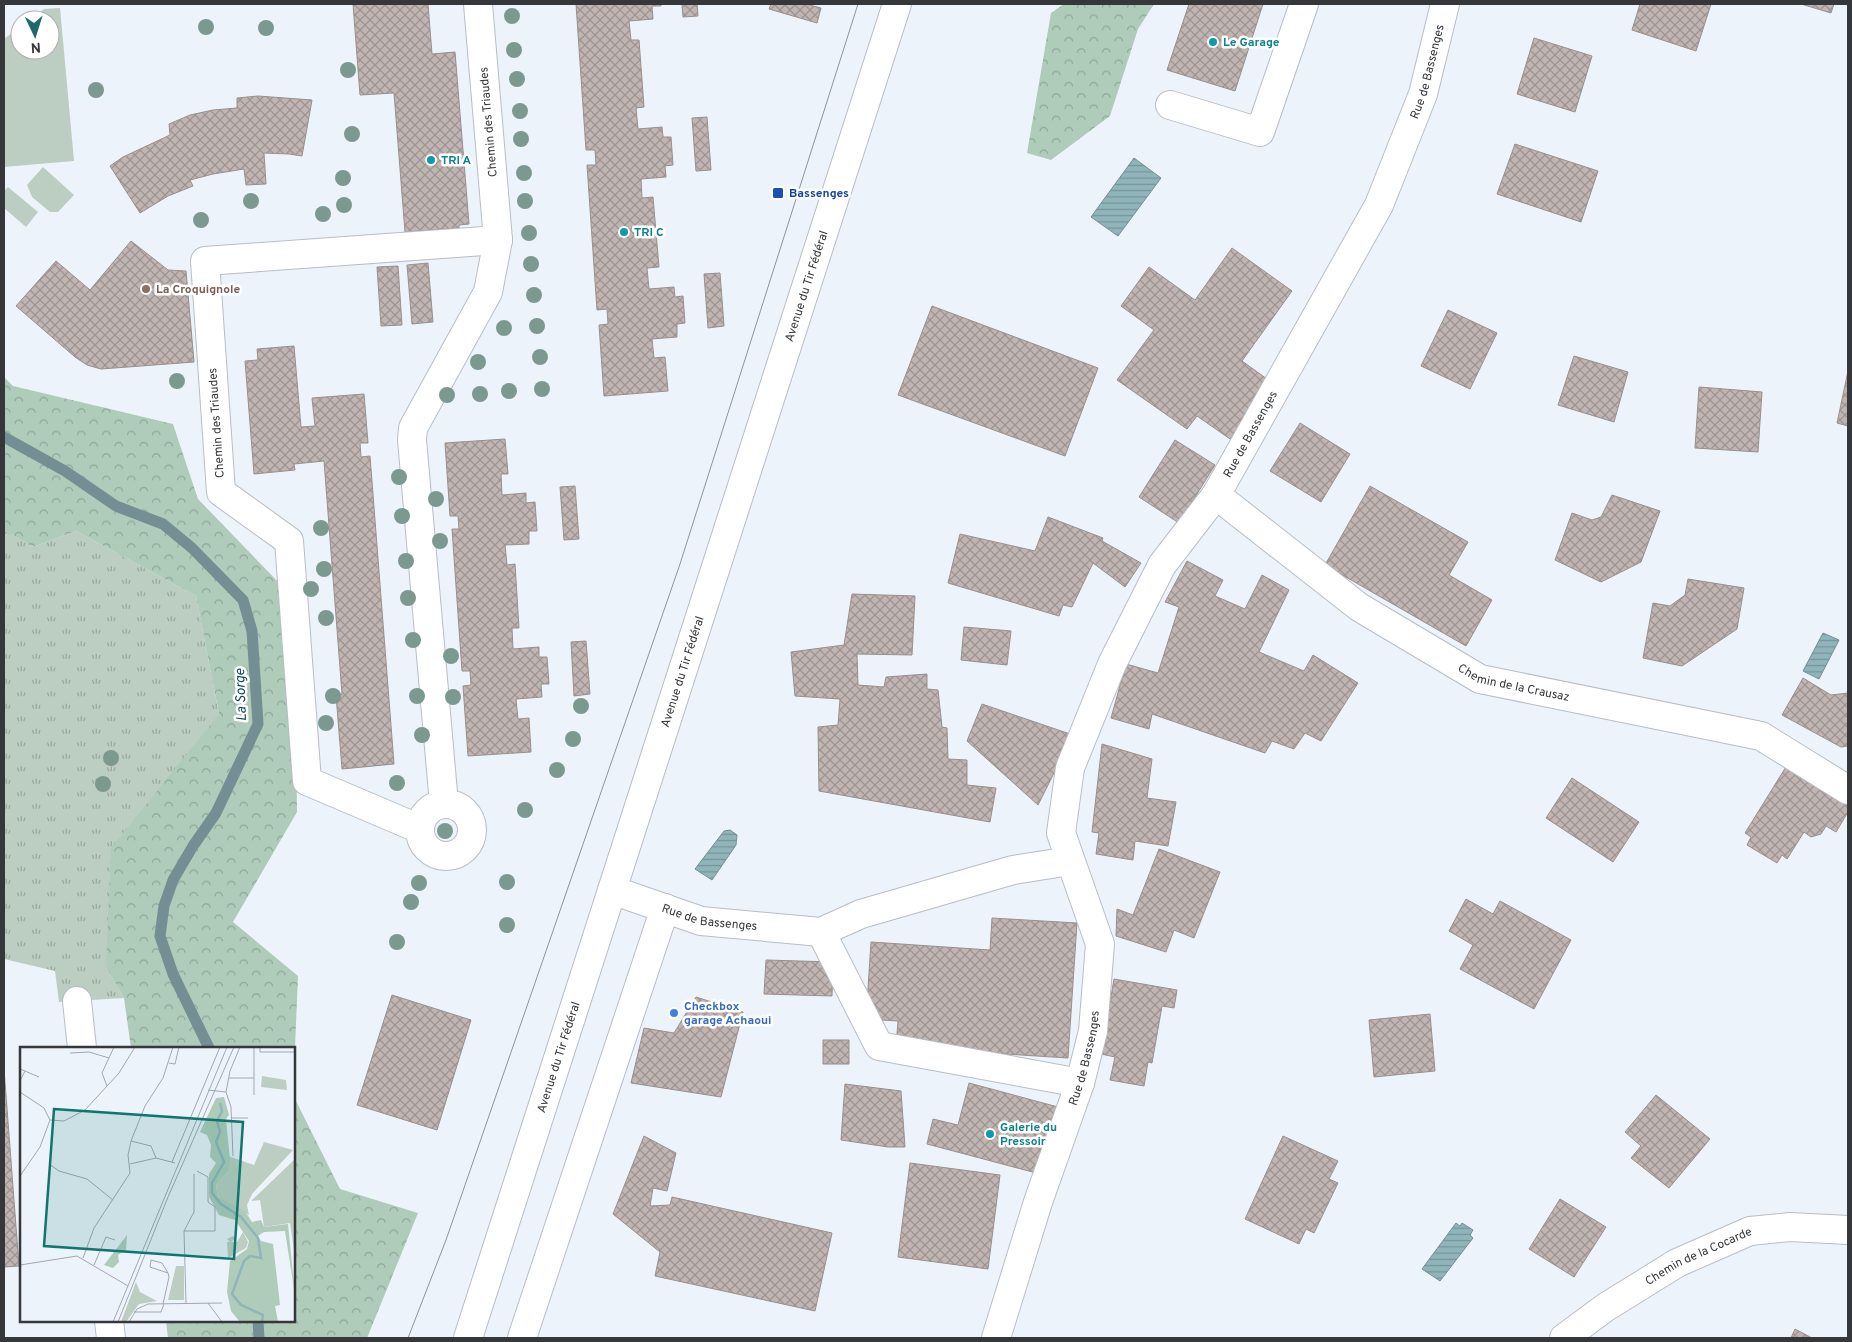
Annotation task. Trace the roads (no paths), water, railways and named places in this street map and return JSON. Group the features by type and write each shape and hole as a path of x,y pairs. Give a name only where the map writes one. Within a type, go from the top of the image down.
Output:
{"street":[{"name":"Chemin des Triaudes","path":"444,804 412,454 413,428 488,292 498,233 478,4"},
{"name":"Avenue du Tir Fédéral","path":"468,1338 897,4"},
{"path":"1170,105 1260,132 1304,4"},
{"name":"Rue de Bassenges","path":"996,1338 1038,1202 1080,1083 1092,1031 1100,944 1061,833 1070,768 1112,664 1162,565 1216,495 1379,205 1423,94 1445,4"},
{"name":"Chemin des Triaudes","path":"420,829 307,781 289,541 221,492 205,261 498,233"},
{"name":"Chemin de la Crausaz","path":"1216,495 1359,607 1480,680 1760,736 1848,790"},
{"path":"444,804 454,805 462,809 472,824 470,841 465,849 450,856 435,854 424,844 420,829 421,822 430,809 444,804"},
{"name":"Rue de Bassenges","path":"612,890 701,921 821,932 861,914 1013,870 1070,861"},
{"path":"522,1338 664,908"},
{"path":"821,932 879,1046 1080,1083"},
{"path":"77,1001 82,1047"},
{"name":"Chemin de la Cocarde","path":"1564,1338 1606,1307 1677,1263 1750,1231 1790,1227 1848,1230"},
{"path":"109,1322 111,1338"}],"water":[{"path":"1134,158 1161,178 1118,236 1091,217"},
{"path":"1823,633 1839,640 1819,679 1803,671"},
{"path":"730,830 737,835 736,845 712,880 695,869 724,831"},
{"path":"1456,1223 1460,1226 1462,1223 1473,1230 1470,1235 1473,1238 1440,1281 1422,1269"}],"waterway":[{"name":"La Sorge","path":"4,437 65,471 116,506 163,524 192,548 243,600 252,631 258,724 216,813 193,846 173,880 164,906 160,936 173,974 209,1047"},
{"name":"La Sorge","path":"258,1322 259,1338"}],"tram line":[{"path":"408,1338 446,1240 680,564 858,4"}],"place":[{"name":"Le Garage","path":"1213,42"},
{"name":"TRI A","path":"431,160"},
{"name":"Bassenges","path":"778,193"},
{"name":"TRI C","path":"624,232"},
{"name":"La Croquignole","path":"146,289"},
{"name":"Checkbox garage Achaoui","path":"674,1013"},
{"name":"Galerie du Pressoir","path":"990,1134"}]}
